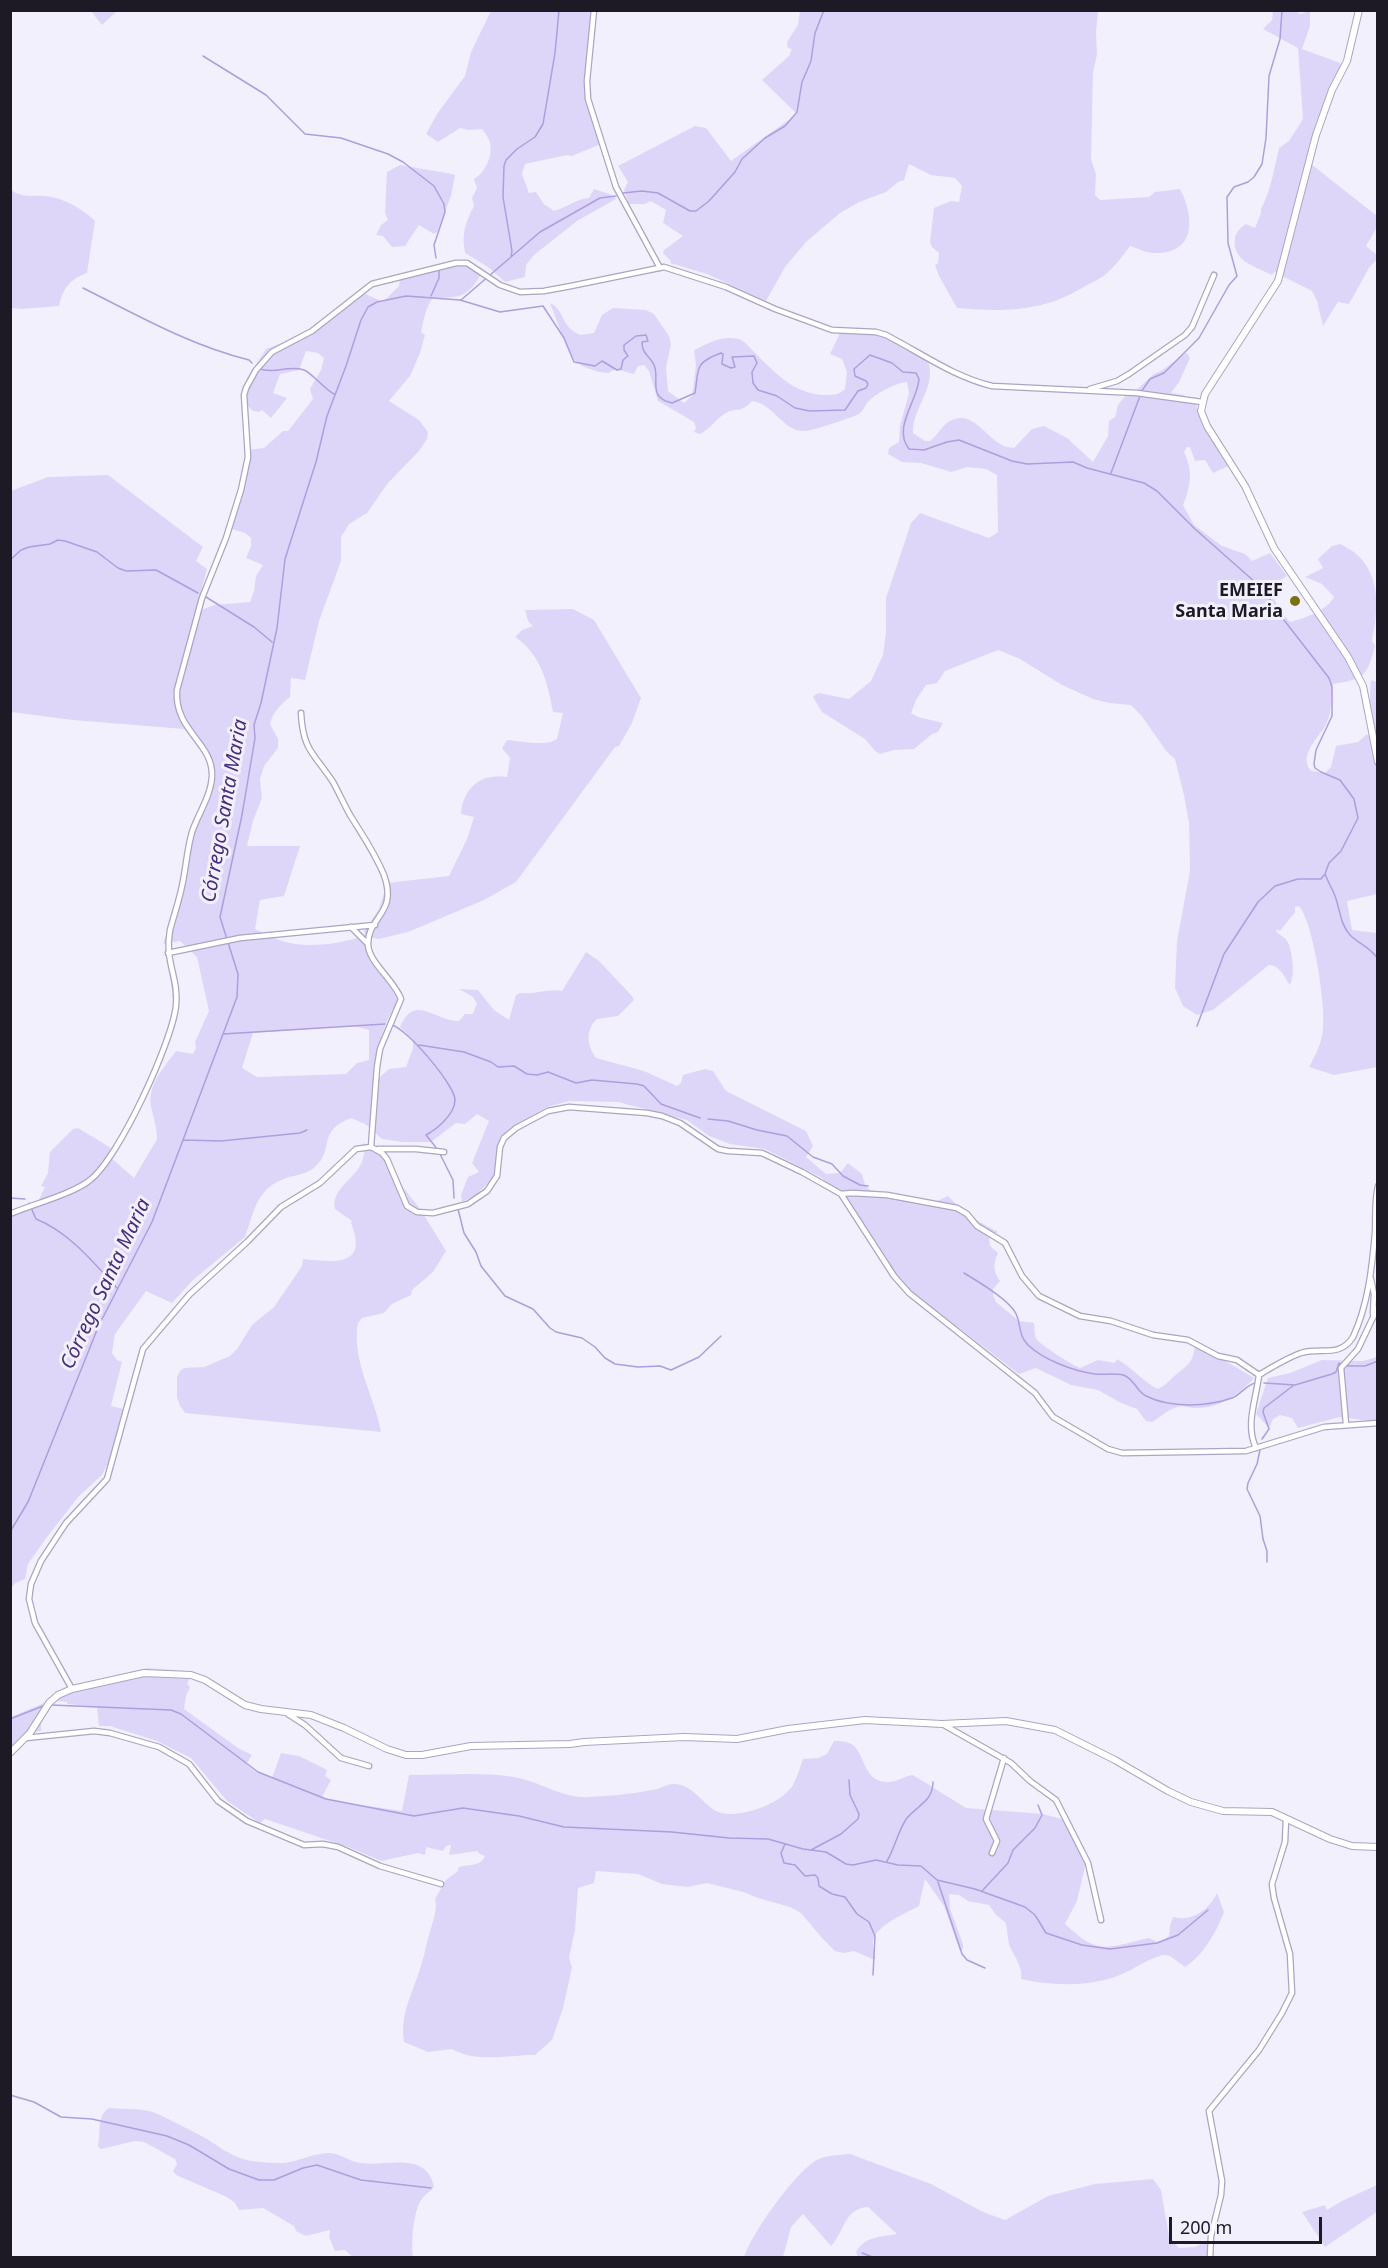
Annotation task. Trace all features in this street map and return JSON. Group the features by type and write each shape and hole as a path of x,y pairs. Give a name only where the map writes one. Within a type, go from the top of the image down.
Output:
{"street":[{"path":"594,10 587,81 588,99 616,187 660,267"},
{"path":"1359,10 1347,61 1332,90 1317,135 1278,281 1216,376 1202,402 1201,411 1206,424 1245,486 1274,548 1348,657 1363,686 1377,762"},
{"path":"10,1214 89,1182 103,1167 116,1148 147,1086 174,1016 177,988 168,953 170,933 192,833 209,792 212,778 208,758 180,717 176,702 177,690 202,597 232,522 244,476 248,439 244,401 246,388 256,370 272,352 312,331 372,284 456,262 467,263 509,289 531,292 660,267 670,268 726,287 831,330 876,332 886,335 979,383 992,386 1148,393 1202,402"},
{"path":"1085,391 1129,375 1185,336 1192,327 1214,275"},
{"path":"301,713 303,737 308,749 329,776 368,840 384,876 388,893 387,904 375,925 368,944"},
{"path":"168,953 200,948 228,940 375,925"},
{"path":"351,927 368,944 374,959 400,998 380,1049 372,1148"},
{"path":"372,1148 387,1158 407,1206 417,1212 433,1213 468,1204 487,1191 497,1176 500,1147 504,1138 516,1128 548,1111 565,1107 646,1113 674,1120 722,1150 762,1153 841,1194 894,1276 909,1293 1035,1393 1053,1417 1100,1445 1118,1452 1238,1452 1317,1428 1377,1423"},
{"path":"72,1689 35,1623 29,1599 31,1584 41,1561 66,1523 78,1507 107,1479 143,1349 189,1295 285,1204 320,1183 353,1150 361,1147 444,1152"},
{"path":"1259,1375 1300,1354 1337,1351 1349,1344 1356,1332 1371,1276 1377,1186"},
{"path":"841,1194 852,1192 887,1195 957,1208 977,1226 1005,1243 1022,1276 1039,1296 1080,1316 1111,1321 1153,1335 1188,1340 1218,1356 1237,1360 1259,1375"},
{"path":"1371,1276 1375,1315"},
{"path":"1346,1424 1341,1368 1358,1349 1377,1307"},
{"path":"1256,1448 1251,1424 1259,1375"},
{"path":"10,1753 26,1738 49,1703 58,1695 72,1689 144,1673 172,1673 205,1680 251,1707 311,1715 387,1749 414,1755 471,1746 570,1744 678,1737 737,1739 788,1729 876,1719 942,1724 1001,1721 1051,1728 1191,1802 1223,1811 1272,1812 1330,1839 1352,1846 1377,1847"},
{"path":"283,1711 305,1725 341,1758 369,1766"},
{"path":"942,1724 1004,1758 1058,1801 1088,1863 1101,1920"},
{"path":"26,1738 94,1731 110,1733 159,1748 189,1764 218,1801 248,1821 304,1845 339,1847 380,1866 441,1884"},
{"path":"992,1853 997,1841 986,1819 1004,1758"},
{"path":"1210,2258 1211,2236 1222,2181 1209,2111 1227,2086 1259,2050 1292,1993 1290,1954 1272,1884 1285,1842 1286,1819"}],"shaded area":[{"path":"91,11 117,11 102,25"},
{"path":"491,11 595,11 587,89 585,90 603,143 572,156 567,155 525,164 522,174 529,193 536,192 544,204 554,211 589,198 594,189 612,195 616,199 577,221 534,255 526,265 525,277 505,282 488,267 465,253 464,246 465,228 474,206 472,198 477,188 474,179 485,168 489,159 491,148 488,137 482,129 460,128 438,142 426,134 437,114 465,76 471,52"},
{"path":"800,11 1098,11 1097,54 1093,73 1091,159 1096,174 1095,195 1100,200 1149,197 1155,192 1180,189 1185,200 1189,223 1184,241 1177,248 1167,252 1150,253 1130,246 1103,276 1052,302 1006,310 957,308 939,276 935,265 938,263 939,253 930,242 934,208 951,201 959,202 962,186 955,178 931,175 909,164 904,180 886,192 859,202 840,213 806,242 785,267 766,301 707,274 670,263 671,261 663,253 664,250 683,236 663,223 666,210 651,201 645,204 629,204 624,190 628,182 618,166 695,126 706,128 731,161 797,114 762,80 789,56 792,49 788,48 787,42 798,25"},
{"path":"1273,11 1296,11 1300,14 1310,11 1310,26 1302,49 1340,63 1341,72 1332,87 1311,164 1377,216 1377,227 1366,246 1377,255 1377,259 1369,268 1349,304 1338,302 1323,326 1312,291 1274,272 1272,275 1252,266 1241,258 1235,246 1236,236 1242,227 1246,224 1255,228 1270,187 1279,148 1289,141 1303,119 1298,48 1263,29 1272,20"},
{"path":"400,165 455,175 451,196 437,232 434,234 419,225 405,246 392,247 383,236 376,235 381,225 388,220 385,213 387,172"},
{"path":"10,189 22,195 50,197 64,201 95,221 87,273 68,285 59,306 11,308"},
{"path":"460,264 482,273 467,292 456,297 433,298 428,306 421,332 425,335 420,353 410,376 389,401 419,420 428,432 427,439 419,451 388,483 367,513 349,524 341,537 341,561 319,621 305,680 291,678 290,697 277,709 271,720 270,724 278,739 278,748 264,766 260,779 262,798 247,846 300,846 284,896 260,900 255,929 281,941 309,945 356,939 365,936 364,931 379,909 387,883 449,876 467,839 474,817 461,814 465,797 475,784 482,780 489,777 507,777 510,758 502,748 507,740 547,743 557,739 563,713 553,712 542,670 531,652 515,637 522,630 533,626 528,621 525,610 573,609 594,620 641,698 632,723 619,746 615,747 516,882 484,900 408,932 379,939 366,937 400,1000 385,1027 374,1077 379,1078 389,1069 406,1067 413,1048 413,1040 400,1027 412,1011 426,1011 459,1021 465,1014 473,1014 477,1003 473,997 459,989 478,990 494,1010 509,1020 516,995 552,990 562,991 586,952 599,961 634,1000 618,1016 597,1019 593,1023 589,1038 596,1058 644,1071 677,1086 681,1083 683,1075 705,1069 713,1071 726,1091 806,1131 813,1146 806,1157 826,1174 840,1173 848,1163 862,1174 865,1185 870,1190 931,1204 948,1196 967,1215 998,1232 989,1239 990,1246 998,1253 995,1267 1000,1281 993,1289 996,1302 1019,1321 1034,1323 1038,1341 1056,1354 1080,1368 1098,1360 1115,1363 1117,1359 1157,1389 1189,1363 1193,1356 1195,1343 1254,1378 1242,1390 1221,1403 1196,1408 1177,1407 1152,1422 1146,1421 1137,1409 1098,1390 1071,1385 1036,1368 1019,1374 907,1288 886,1264 888,1260 867,1228 822,1178 765,1149 730,1144 709,1136 687,1120 618,1102 569,1101 547,1107 510,1128 502,1137 497,1172 491,1181 474,1196 462,1202 461,1195 468,1177 479,1172 472,1163 489,1121 477,1114 465,1124 456,1123 431,1142 403,1142 382,1139 365,1124 351,1118 333,1129 321,1161 313,1169 278,1182 263,1193 245,1237 192,1281 172,1303 146,1291 115,1334 112,1353 117,1360 122,1362 111,1406 124,1409 112,1454 102,1475 79,1496 28,1564 25,1579 15,1583 12,1587 11,1621 11,1216 36,1206 45,1187 41,1186 48,1173 50,1152 73,1129 78,1128 111,1148 109,1156 134,1178 157,1139 150,1098 154,1083 176,1051 193,1054 196,1048 195,1042 209,1011 197,957 180,941 163,944 179,898 189,836 210,782 211,770 207,759 184,729 73,720 11,712 11,491 48,477 108,475 203,547 196,561 207,569 196,610 214,605 250,602 256,576 263,565 246,558 251,546 251,538 245,533 228,528 241,484 247,450 264,448 283,431 288,431 313,399 310,389 321,370 324,358 318,353 306,351 299,370 280,374 273,393 287,398 271,418 262,410 253,411 242,400 247,378 266,349 303,335 359,291 383,302 399,286 400,278","holes":["354,1026 369,1030 369,1060 357,1063 346,1074 257,1077 242,1068 253,1033"]},
{"path":"550,303 555,306 569,327 580,335 594,333 602,315 613,308 646,310 654,314 669,336 671,344 666,368 668,391 684,403 692,396 696,365 694,350 715,340 739,339 746,343 778,375 794,386 803,391 832,395 845,389 847,372 842,359 830,354 841,331 882,334 927,359 930,378 916,414 913,433 925,441 930,441 947,423 959,418 968,419 997,442 1014,448 1032,429 1044,426 1067,438 1093,462 1108,436 1109,421 1115,417 1118,405 1125,396 1134,392 1154,374 1186,353 1188,354 1190,358 1171,393 1183,395 1195,402 1201,419 1231,465 1213,473 1205,460 1195,461 1190,447 1187,447 1184,452 1189,465 1190,478 1183,505 1194,525 1222,546 1245,554 1252,561 1270,553 1287,576 1269,589 1281,612 1290,622 1321,610 1334,597 1322,584 1305,577 1323,568 1318,559 1332,546 1340,544 1353,552 1370,573 1374,585 1376,613 1372,641 1375,646 1369,664 1363,675 1358,678 1333,684 1329,718 1308,752 1307,765 1311,771 1325,773 1331,767 1336,746 1358,742 1366,735 1374,735 1370,708 1371,680 1377,682 1377,894 1347,901 1352,930 1377,933 1377,1067 1334,1075 1309,1067 1321,1039 1323,1017 1314,946 1299,906 1295,907 1295,912 1280,931 1277,929 1276,931 1286,940 1291,950 1293,969 1290,985 1279,970 1269,965 1213,1010 1197,1015 1183,1006 1175,988 1177,941 1190,871 1189,823 1175,759 1131,705 1093,699 1062,685 1020,659 998,650 945,671 937,683 926,685 911,713 943,723 938,732 932,734 914,749 894,750 880,754 865,739 822,712 813,697 815,695 819,693 849,699 871,681 883,655 886,598 911,523 920,513 989,538 998,532 997,475 986,469 967,467 951,472 921,463 902,462 888,454 889,448 899,442 900,426 909,393 907,382 874,396 859,414 810,430 791,428 767,407 752,401 744,408 722,415 700,434 694,432 696,428 694,422 658,401 649,371 644,365 638,366 634,374 616,369 608,373 584,367 574,360"},
{"path":"363,1143 383,1154 398,1181 421,1210 446,1251 433,1272 412,1290 411,1295 392,1304 384,1313 362,1318 358,1323 358,1351 381,1432 185,1413 177,1397 177,1377 180,1371 184,1368 204,1367 230,1356 252,1325 274,1307 302,1266 303,1259 336,1261 352,1255 355,1238 352,1221 335,1209 335,1200 338,1192 361,1163 364,1154"},
{"path":"1377,1357 1377,1422 1340,1417 1298,1428 1292,1418 1280,1415 1273,1419 1269,1428 1256,1414 1268,1378 1290,1373 1322,1360 1363,1361"},
{"path":"147,1668 192,1673 187,1684 190,1687 184,1709 238,1748 252,1755 246,1764 256,1772 272,1778 281,1753 299,1756 327,1770 325,1776 331,1780 322,1797 335,1801 402,1811 409,1775 462,1774 514,1777 579,1797 628,1794 671,1784 680,1785 692,1790 716,1811 735,1814 758,1809 779,1798 793,1785 803,1759 818,1758 827,1754 834,1741 844,1742 857,1749 869,1772 879,1781 893,1781 913,1775 966,1808 1043,1814 1066,1820 1087,1858 1077,1901 1065,1924 1087,1941 1104,1947 1149,1938 1159,1943 1169,1936 1173,1917 1187,1918 1199,1913 1209,1905 1217,1893 1224,1912 1209,1943 1185,1967 1170,1956 1163,1955 1108,1979 1058,1984 1021,1979 1020,1967 1010,1947 1005,1922 989,1905 949,1894 950,1909 963,1944 963,1949 960,1951 944,1906 925,1879 919,1906 885,1925 875,1935 873,1944 875,1960 854,1951 844,1953 835,1951 801,1913 790,1907 743,1892 707,1883 688,1887 662,1884 638,1874 596,1871 594,1883 578,1888 575,1930 569,1958 572,1968 563,2008 552,2040 535,2055 482,2057 471,2056 452,2049 428,2052 404,2042 403,2031 408,2001 419,1972 434,1917 435,1899 446,1880 457,1872 459,1867 477,1864 485,1856 477,1851 449,1855 451,1845 446,1846 443,1851 426,1847 425,1855 418,1853 381,1861 351,1848 265,1819 260,1823 227,1801 191,1758 157,1741 110,1726 99,1726 97,1707 68,1704 54,1698 76,1684"},
{"path":"44,1703 41,1714 41,1731 29,1733 11,1747 11,1717"},
{"path":"109,2108 158,2114 245,2160 284,2163 332,2153 356,2162 404,2163 423,2168 430,2176 434,2187 422,2198 416,2212 413,2257 353,2257 345,2250 335,2251 329,2237 330,2230 306,2236 296,2231 294,2226 263,2208 239,2210 235,2203 227,2197 176,2175 173,2171 177,2164 175,2159 144,2142 135,2141 101,2149 98,2147 101,2120"},
{"path":"850,2154 931,2184 983,2212 1005,2220 1048,2196 1095,2184 1153,2179 1161,2190 1169,2236 1179,2248 1195,2247 1209,2240 1209,2257 858,2257 856,2252 869,2240 897,2234 868,2207 854,2212 849,2217 831,2246 803,2214 791,2227 783,2257 744,2258 764,2220 808,2166 829,2156"},
{"path":"1377,2185 1377,2212 1325,2247 1302,2212 1325,2205 1327,2210"}],"waterway":[{"path":"511,257 503,197 504,166 506,160 517,149 535,137 543,124 555,53 559,10"},
{"path":"623,193 642,191 658,193 690,211 696,211 709,201 735,172 742,159 765,138 785,126 797,112 802,82 811,61 815,33 824,10"},
{"path":"1141,392 1150,379 1164,373 1199,338 1229,285 1237,276 1228,243 1227,197 1234,187 1254,177 1262,164 1266,138 1269,76 1280,39 1282,10"},
{"path":"1373,10 1378,12"},
{"path":"203,56 266,95 305,134 341,138 388,154 403,162 434,186 444,204 445,212 434,245 436,258"},
{"path":"461,300 540,232 600,198 616,196"},
{"path":"431,296 439,278 439,269"},
{"path":"83,288 184,338 252,363"},
{"name":"Córrego Santa Maria","path":"10,1532 28,1502 99,1325 152,1222 237,997 238,974 220,917 242,815 255,738 254,725 277,628 285,559 316,462 327,416 361,320 368,307 377,302 406,296 460,300 500,312 543,306 564,338 574,362 595,366 602,361 617,370 621,369 623,360 628,356 624,345 636,336 646,335 648,341 642,342 642,346 655,368 656,391 664,400 672,403 695,393 699,367 706,360 721,353 723,354 722,364 731,368 735,367 732,357 754,356 757,363 752,372 753,383 758,390 777,396 795,408 810,411 845,410 858,391 866,388 868,384 855,376 854,369 870,355 892,363 903,372 916,373 919,379 904,423 903,432 909,449 924,450 959,440 1012,461 1027,464 1073,462 1144,483 1157,491 1195,529 1264,590 1277,611 1329,678 1332,687 1332,716 1316,750 1314,764 1315,768 1321,772 1340,780 1354,799 1358,818 1341,851 1329,863 1325,874 1347,931 1378,959"},
{"path":"260,369 304,370 334,394"},
{"path":"1111,473 1140,396"},
{"path":"10,560 21,550 29,547 50,544 58,540 65,541 97,552 118,568 126,571 156,570 198,593"},
{"path":"206,597 254,627 272,642"},
{"path":"1197,1026 1224,954 1258,902 1275,886 1298,879 1321,879 1324,875"},
{"path":"223,1034 385,1024"},
{"path":"392,1025 419,1047 439,1071 453,1093 455,1100 449,1116 426,1135 438,1150"},
{"path":"419,1045 464,1052 498,1067 514,1066 527,1074 537,1075 548,1072 576,1083 592,1080 637,1084 644,1086 661,1104 700,1118"},
{"path":"708,1119 728,1121 787,1136 813,1157 832,1164 843,1176 860,1185 868,1186"},
{"path":"183,1140 221,1141 300,1133 307,1130"},
{"path":"440,1154 453,1180 454,1198"},
{"path":"10,1198 25,1199"},
{"path":"29,1203 36,1219 70,1240 117,1288"},
{"path":"458,1209 464,1233 476,1252 481,1266 505,1296 533,1309 556,1332 582,1338 615,1364 638,1367 660,1366 671,1370 699,1357 721,1336"},
{"path":"964,1273 993,1292 1014,1310 1022,1335 1028,1345 1050,1360 1068,1367 1095,1374 1123,1375 1146,1396 1177,1404 1222,1401 1235,1397 1255,1383"},
{"path":"1347,1366 1365,1366 1378,1361"},
{"path":"1264,1383 1295,1385 1332,1374 1336,1372 1339,1363 1342,1365"},
{"path":"1262,1439 1269,1429 1263,1412 1264,1408 1294,1385"},
{"path":"1260,1450 1247,1489 1260,1516 1267,1562"},
{"path":"51,1705 171,1710 181,1714 258,1772 326,1799 414,1816 463,1808 519,1816 564,1827 768,1839 803,1849 826,1852 846,1864 853,1865 876,1860 898,1865 921,1866 937,1880 975,1889 1025,1907 1035,1915 1046,1933 1082,1945 1110,1949 1157,1943 1178,1935 1208,1910"},
{"path":"10,1719 43,1706"},
{"path":"811,1850 841,1834 858,1819 859,1814 850,1795 849,1780"},
{"path":"887,1861 904,1823 928,1798 933,1782"},
{"path":"982,1891 1008,1863 1013,1850 1035,1828 1042,1815 1038,1805"},
{"path":"785,1844 781,1853 784,1863 795,1865 805,1876 815,1875 819,1886 832,1894 845,1897 857,1914 869,1922 875,1936 873,1975"},
{"path":"938,1882 962,1954 967,1960 985,1968"},
{"path":"10,2095 34,2102 61,2117 92,2119 167,2136 189,2145 229,2169 259,2180 274,2180 317,2165 361,2180 431,2188"},
{"path":"862,2253 875,2258"}],"place":[{"name":"EMEIEF Santa Maria","path":"1295,601"}]}
